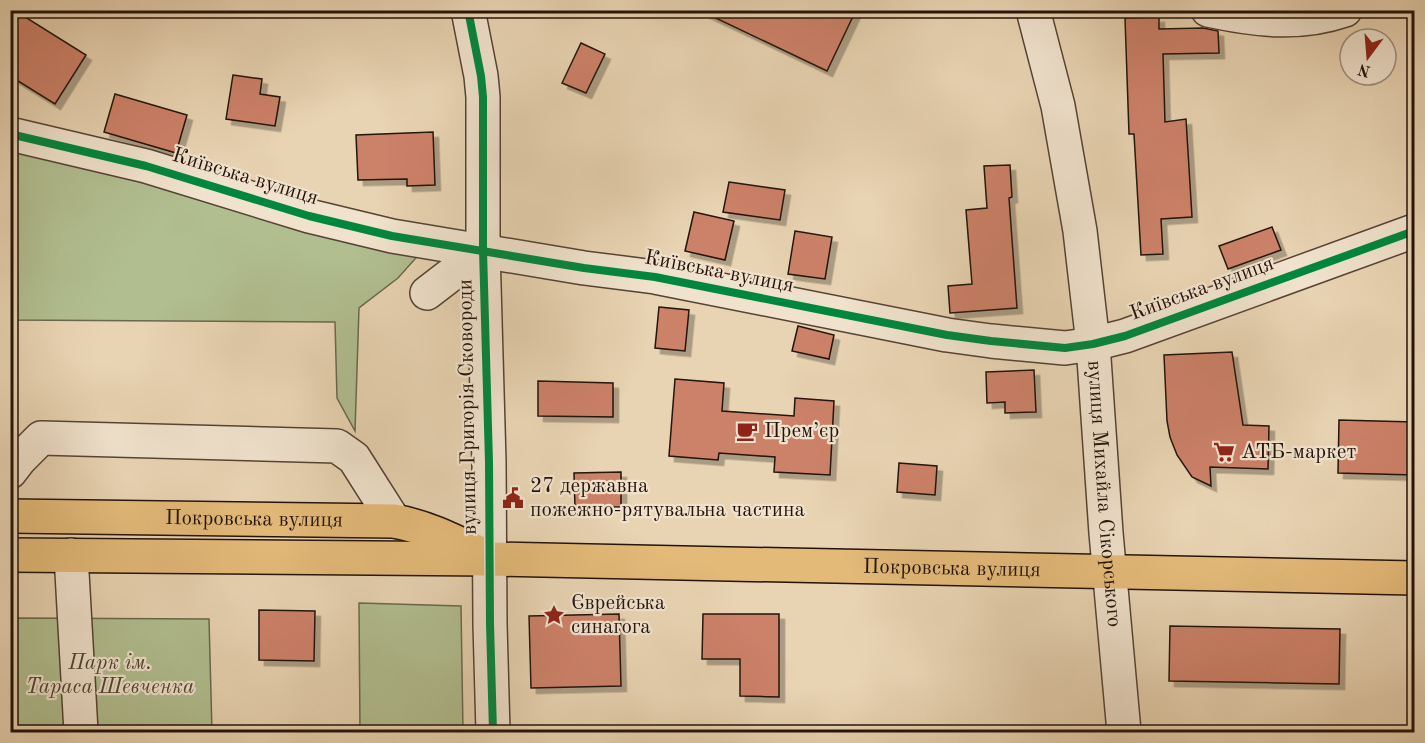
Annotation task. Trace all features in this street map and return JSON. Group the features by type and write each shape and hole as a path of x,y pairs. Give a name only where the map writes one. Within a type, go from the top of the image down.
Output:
{"main road":[{"name":"Покровська вулиця","path":"10,516 394,521 417,525 490,559"},
{"name":"Покровська вулиця","path":"10,555 490,559 1414,578"}],"street":[{"name":"вулиця Григорія Сковороди","path":"468,10 481,76 493,732"},
{"path":"1208,10 1241,17 1287,21 1309,20 1345,10"},
{"name":"вулиця Михайла Сікорського","path":"1039,12 1080,231 1093,344 1109,572 1124,732"},
{"name":"Київська вулиця","path":"10,134 146,166 355,228 584,268 655,277 947,334 1046,347 1065,348 1093,344 1182,316 1414,231"},
{"path":"427,293 483,250"},
{"path":"10,472 40,438 337,446 354,458 394,521"},
{"path":"71,555 81,732"}],"green space":[{"path":"11,147 422,251 398,278 359,308 355,431 337,398 335,322 11,320"},
{"path":"359,603 461,606 463,732 360,732"},
{"name":"Парк ім. Тараса Шевченка","path":"11,618 209,619 212,732 11,732"}],"building":[{"path":"10,10 14,10 86,55 55,104 10,76"},
{"path":"699,10 856,10 827,71"},
{"path":"1159,17 1159,29 1203,28 1218,31 1219,53 1163,54 1165,122 1186,119 1192,217 1161,219 1163,254 1141,255 1134,134 1129,134 1125,18"},
{"path":"581,43 605,54 586,93 562,83"},
{"path":"233,75 262,79 260,94 280,97 275,126 226,119"},
{"path":"115,94 187,115 176,153 104,132"},
{"path":"433,132 435,185 407,186 407,179 358,180 356,135"},
{"path":"1010,165 1012,197 1009,198 1017,308 950,313 948,286 972,284 966,210 987,208 984,166"},
{"path":"729,182 785,190 780,220 723,212"},
{"path":"694,212 734,221 725,260 685,251"},
{"path":"1272,227 1281,250 1228,269 1219,246"},
{"path":"795,231 832,237 825,279 788,274"},
{"path":"659,307 689,310 685,351 655,348"},
{"path":"798,326 834,335 829,359 792,351"},
{"path":"1232,352 1243,425 1269,426 1268,469 1210,467 1211,486 1192,477 1177,455 1170,437 1167,421 1164,355"},
{"path":"1034,370 1036,412 1005,413 1005,402 987,403 986,372"},
{"path":"675,379 724,383 722,411 794,416 795,398 834,401 830,475 774,472 775,457 719,453 718,460 669,456"},
{"path":"538,381 613,383 613,417 538,416"},
{"path":"1339,420 1414,422 1414,475 1338,473"},
{"path":"899,463 937,466 935,495 897,492"},
{"path":"621,472 621,507 575,507 574,473"},
{"path":"259,610 315,611 314,661 259,660"},
{"path":"619,614 621,686 531,688 529,616"},
{"path":"703,614 779,614 779,697 740,696 740,659 702,659"},
{"path":"1170,626 1340,629 1339,684 1169,681"}],"cycle path":[{"path":"468,10 483,97 483,250 493,732"},
{"path":"10,134 146,166 309,216 392,236 584,268 655,277 947,335 1065,348 1125,336 1414,231"}],"place":[{"name":"Прем’єр","path":"747,431"},
{"name":"АТБ-маркет","path":"1224,452"},
{"name":"27 державна пожежно-рятувальна частина","path":"513,498"},
{"name":"Єврейська синагога","path":"554,615"}]}
